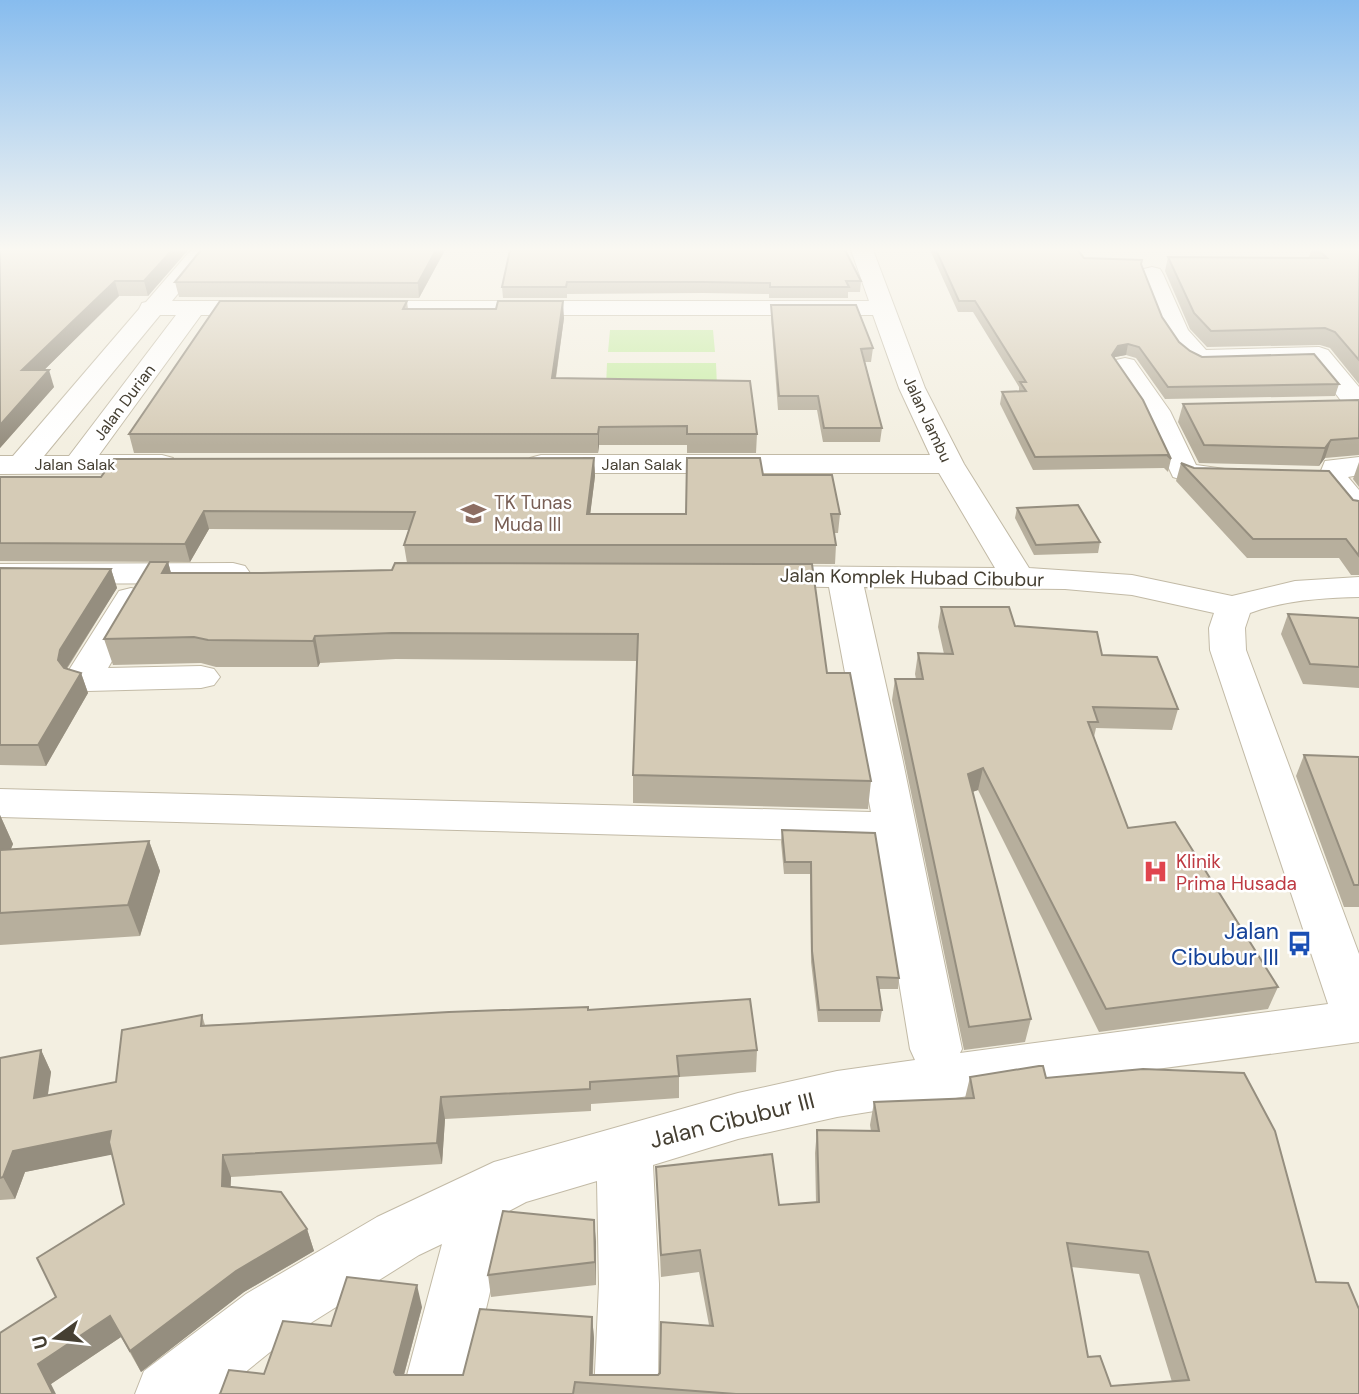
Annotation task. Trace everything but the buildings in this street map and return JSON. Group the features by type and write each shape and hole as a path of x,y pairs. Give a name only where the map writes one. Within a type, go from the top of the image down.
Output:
{"street":[{"name":"Jalan Durian","path":"11,465 144,315"},
{"name":"Jalan Durian","path":"78,464 189,315"},
{"name":"Jalan Jambu","path":"886,315 912,388 949,464 1018,578"},
{"path":"1168,315 1184,345 1199,358 1209,385"},
{"path":"1199,358 1319,355 1345,413"},
{"path":"1125,366 1156,411 1184,471 1201,477 1254,477"},
{"path":"1156,411 1190,410"},
{"name":"Jalan Salak","path":"11,465 188,464"},
{"name":"Jalan Salak","path":"506,464 949,464"},
{"path":"1333,474 1359,510"},
{"path":"146,573 88,670 86,678 201,677"},
{"path":"0,574 257,573"},
{"name":"Jalan Komplek Hubad Cibubur","path":"732,576 1018,578 1132,585 1234,607"},
{"path":"844,576 936,1049"},
{"path":"1359,587 1291,591 1257,598 1234,607 1227,628 1228,650 1359,1022"},
{"path":"0,803 895,828"},
{"name":"Jalan Cibubur III","path":"167,1394 268,1315 398,1236 514,1180 738,1116 837,1094 1037,1063 1359,1022"},
{"path":"624,1148 629,1283 626,1394"},
{"path":"435,1394 484,1195"}],"green space":[{"path":"610,330 713,330 715,352 608,352"},
{"path":"607,363 716,363 717,387 606,388"}],"place":[{"name":"TK Tunas Muda III","path":"474,513"},
{"name":"Klinik Prima Husada","path":"1156,872"},
{"name":"Jalan Cibubur III","path":"1299,944"}]}
